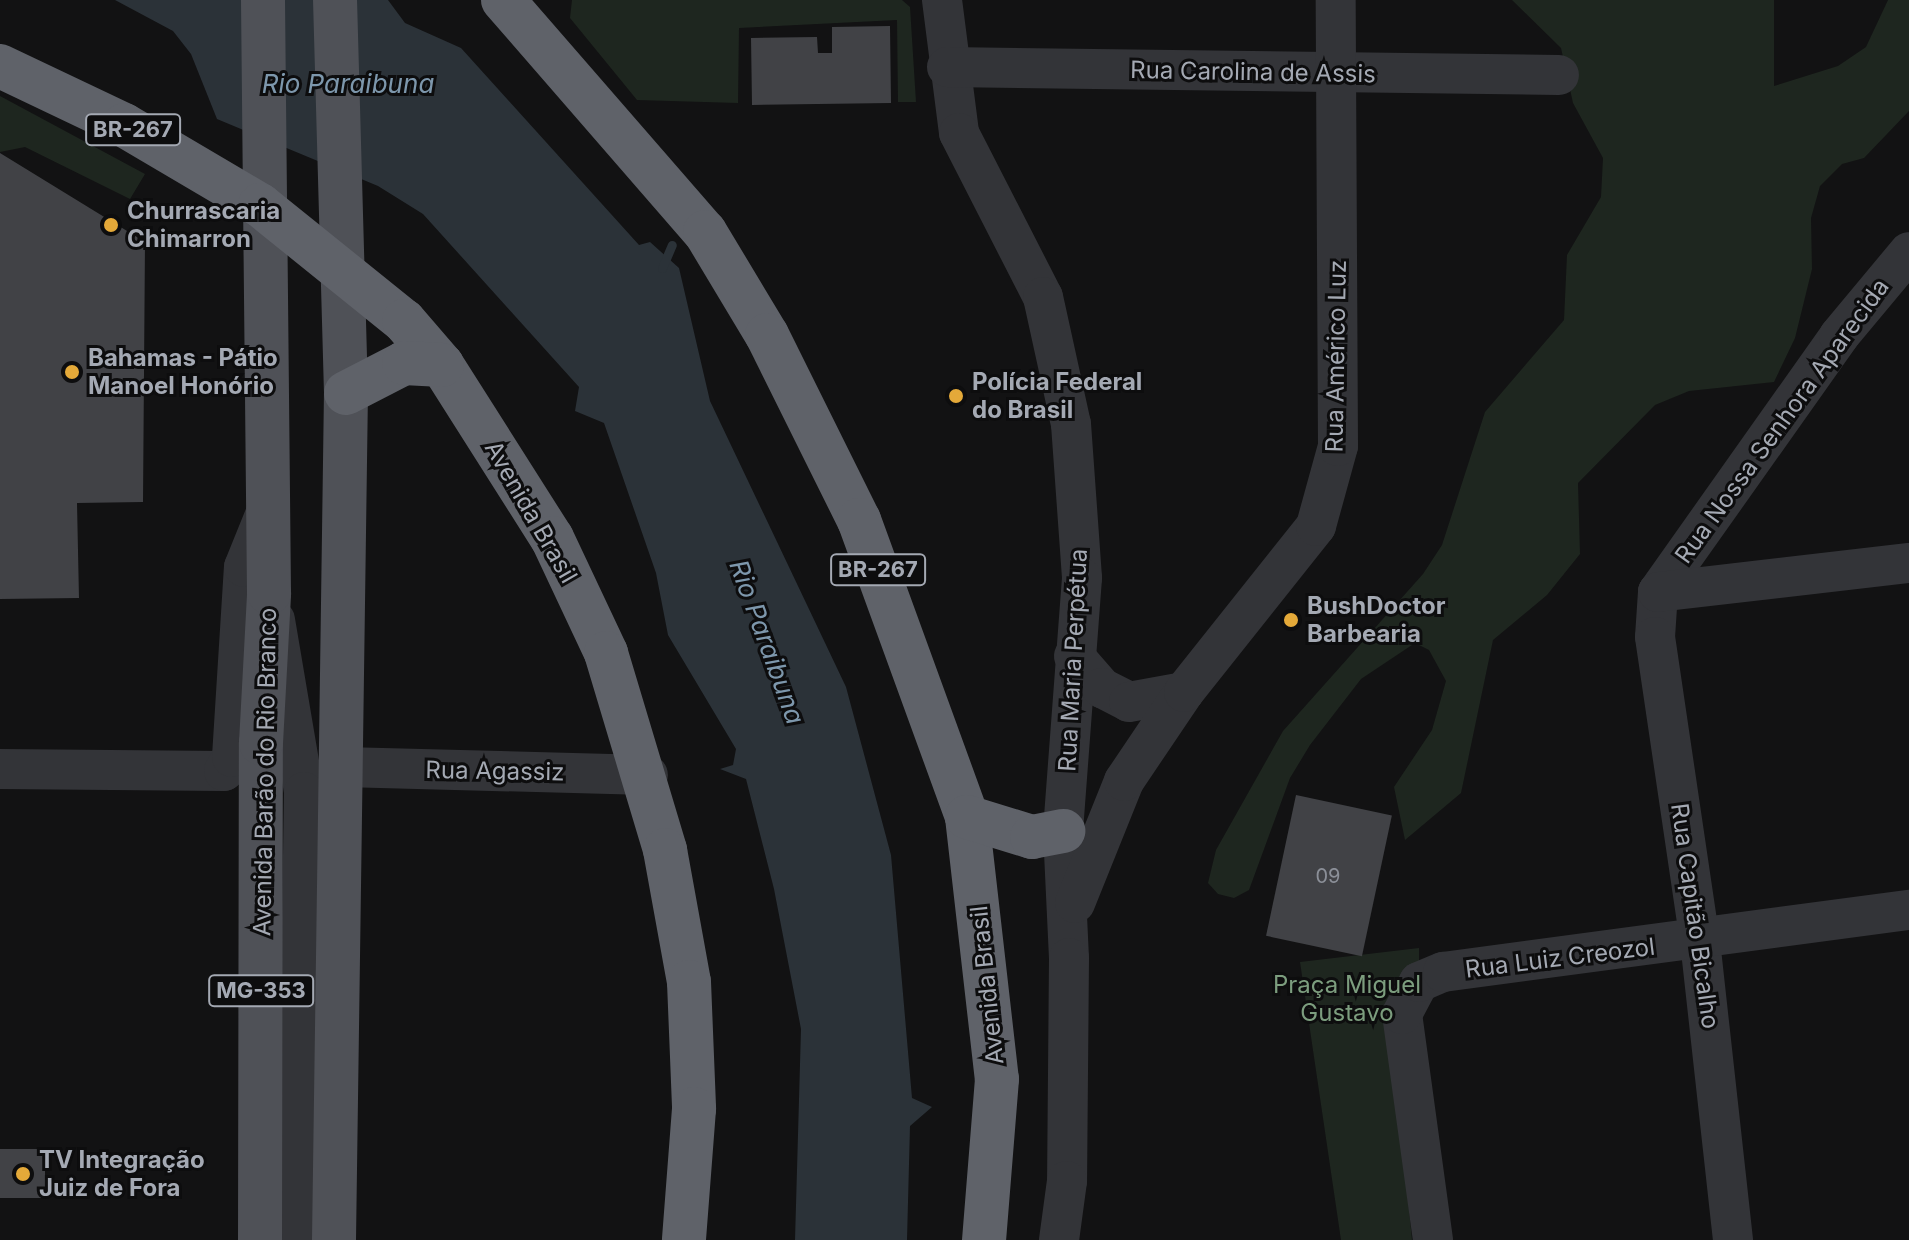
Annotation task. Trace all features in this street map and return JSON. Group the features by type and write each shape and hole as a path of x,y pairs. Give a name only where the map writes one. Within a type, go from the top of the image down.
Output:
{"highway":[{"name":"Avenida Brasil","path":"503,0 705,232 767,335 859,520 967,817 997,1079 984,1240"},
{"name":"Avenida Brasil","path":"0,66 124,125 260,205 404,321 442,365 552,538 606,653 648,775 689,982 694,1109 684,1240"},
{"path":"346,393 404,363 442,365"},
{"path":"967,817 1032,837 1063,831"}],"main road":[{"name":"Avenida Barão do Rio Branco","path":"260,1240 261,743 269,593 260,205 263,0"},
{"name":"Avenida Barão do Rio Branco","path":"334,1240 346,393 338,217 335,0"}],"street":[{"name":"Rua Maria Perpétua","path":"942,0 947,67 959,133 1027,258 1050,326 1078,502 1074,656 1063,831 1068,922 1067,1181 1059,1240"},
{"name":"Rua Américo Luz","path":"1068,922 1124,781 1184,692 1316,526 1338,446 1336,0"},
{"name":"Rua Carolina de Assis","path":"947,67 1559,75"},
{"name":"Rua Nossa Senhora Aparecida","path":"1658,592 1839,336 1909,252"},
{"path":"0,769 224,771 232,757 244,567 267,510"},
{"path":"1658,592 1909,563"},
{"name":"Rua Capitão Bicalho","path":"1658,592 1655,637 1700,941 1733,1240"},
{"name":"Avenida Barão do Rio Branco","path":"269,593 304,792 297,1240"},
{"path":"1074,656 1102,688 1129,702 1184,692"},
{"name":"Avenida Barão do Rio Branco","path":"304,792 344,667"},
{"path":"1067,766 1100,758 1124,781"},
{"name":"Rua Agassiz","path":"343,767 648,775"},
{"name":"Rua Luiz Creozol","path":"1433,1240 1402,1014 1408,995 1443,972 1700,941 1909,910"},
{"name":"Rua Maria Perpétua","path":"1067,1181 1079,1240"}],"green space":[{"path":"572,0 902,0 910,7 916,102 898,102 897,20 739,28 738,103 637,100 570,18"},
{"path":"1512,0 1774,0 1774,86 1838,66 1866,47 1888,0 1909,0 1909,111 1864,158 1842,164 1820,186 1811,218 1812,269 1795,338 1774,382 1689,391 1655,405 1578,483 1580,554 1547,595 1493,640 1461,793 1405,840 1394,787 1432,730 1446,681 1429,650 1415,643 1361,679 1310,745 1290,778 1249,890 1234,898 1218,894 1208,883 1216,850 1283,731 1423,574 1442,545 1485,412 1564,320 1567,255 1601,197 1603,158 1573,103 1561,48"},
{"path":"0,96 145,174 130,199 25,147 0,152"},
{"name":"Praça Miguel Gustavo","path":"1419,948 1419,966 1388,989 1412,1240 1341,1240 1300,962"}],"water":[{"name":"Rio Paraibuna","path":"115,0 388,0 405,23 461,48 639,245 650,242 679,268 710,401 846,687 891,855 912,1098 932,1107 910,1126 907,1240 795,1240 801,1029 774,889 746,779 720,769 733,765 736,749 668,635 656,573 604,423 575,411 579,387 423,214 378,186 217,119 191,54 173,31"}],"building":[{"path":"890,26 891,103 752,105 751,38 817,37 818,53 832,53 832,27"},
{"name":"Bahamas - Pátio Manoel Honório","path":"0,153 145,242 143,502 77,503 79,598 0,599"},
{"path":"1296,795 1392,815 1362,956 1266,936"},
{"name":"TV Integração Juiz de Fora","path":"0,1149 45,1149 45,1198 0,1198"}],"waterway":[{"path":"662,268 672,245"}],"place":[{"name":"Churrascaria Chimarron","path":"111,225"},
{"name":"Bahamas - Pátio Manoel Honório","path":"72,372"},
{"name":"Polícia Federal do Brasil","path":"956,396"},
{"name":"BushDoctor Barbearia","path":"1291,620"},
{"name":"TV Integração Juiz de Fora","path":"23,1174"}]}
